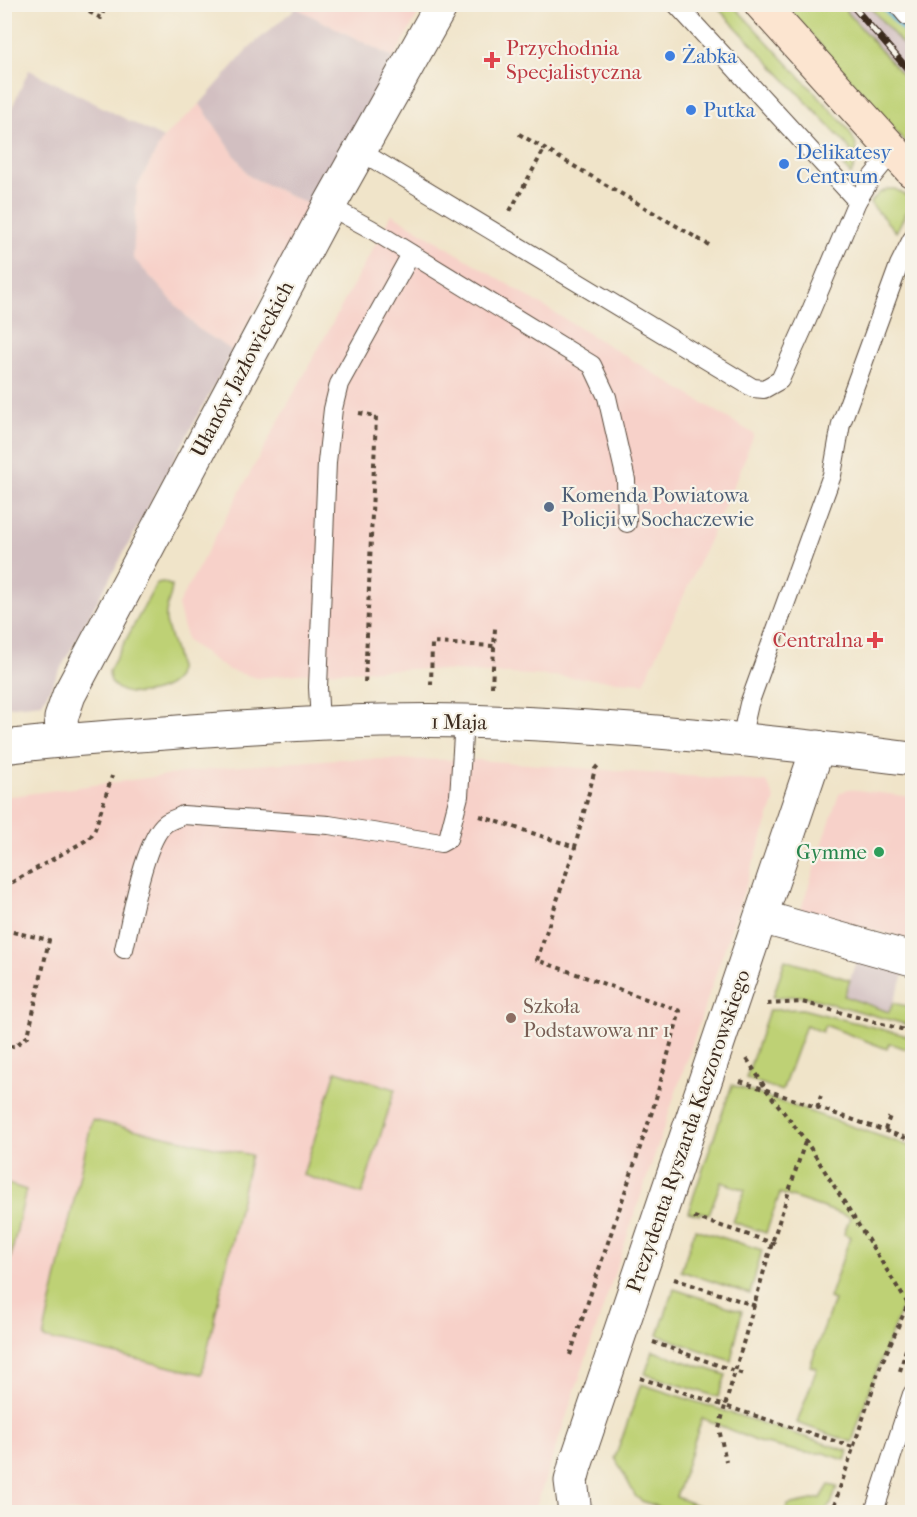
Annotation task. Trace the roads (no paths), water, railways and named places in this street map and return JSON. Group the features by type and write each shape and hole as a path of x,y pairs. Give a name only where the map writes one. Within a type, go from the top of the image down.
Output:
{"main road":[{"path":"761,4 903,161"}],"street":[{"name":"Ułanów Jazłowieckich","path":"63,740 61,718 69,695 329,206 442,4"},
{"path":"907,4 912,10"},
{"name":"1 Maja","path":"4,747 63,740 320,723 464,721 602,728 741,739 912,759"},
{"name":"Prezydenta Ryszarda Kaczorowskiego","path":"578,1510 571,1481 575,1466 818,747"},
{"path":"761,917 912,958"}],"lane":[{"path":"676,4 857,201"},
{"path":"360,151 753,388 765,389 780,380 857,201 872,177 903,161"},
{"path":"329,206 592,365 607,397 626,480 627,523"},
{"path":"741,739 749,704 832,475 841,424 899,265 912,239"},
{"path":"320,723 318,687 327,462 333,409 339,384 411,254"},
{"path":"124,949 143,869 154,838 166,823 183,815 329,825 441,843 448,839 456,808 464,721"},
{"path":"874,1512 912,1394"}],"waterway":[{"path":"884,4 912,36"}],"railway":[{"path":"851,4 912,74"}],"place":[{"name":"Żabka","path":"670,56"},
{"name":"Przychodnia Specjalistyczna","path":"492,60"},
{"name":"Putka","path":"691,110"},
{"name":"Delikatesy Centrum","path":"784,164"},
{"name":"Komenda Powiatowa Policji w Sochaczewie","path":"549,507"},
{"name":"Centralna","path":"875,640"},
{"name":"Gymme","path":"879,852"},
{"name":"Szkoła Podstawowa nr 1","path":"511,1018"}]}
